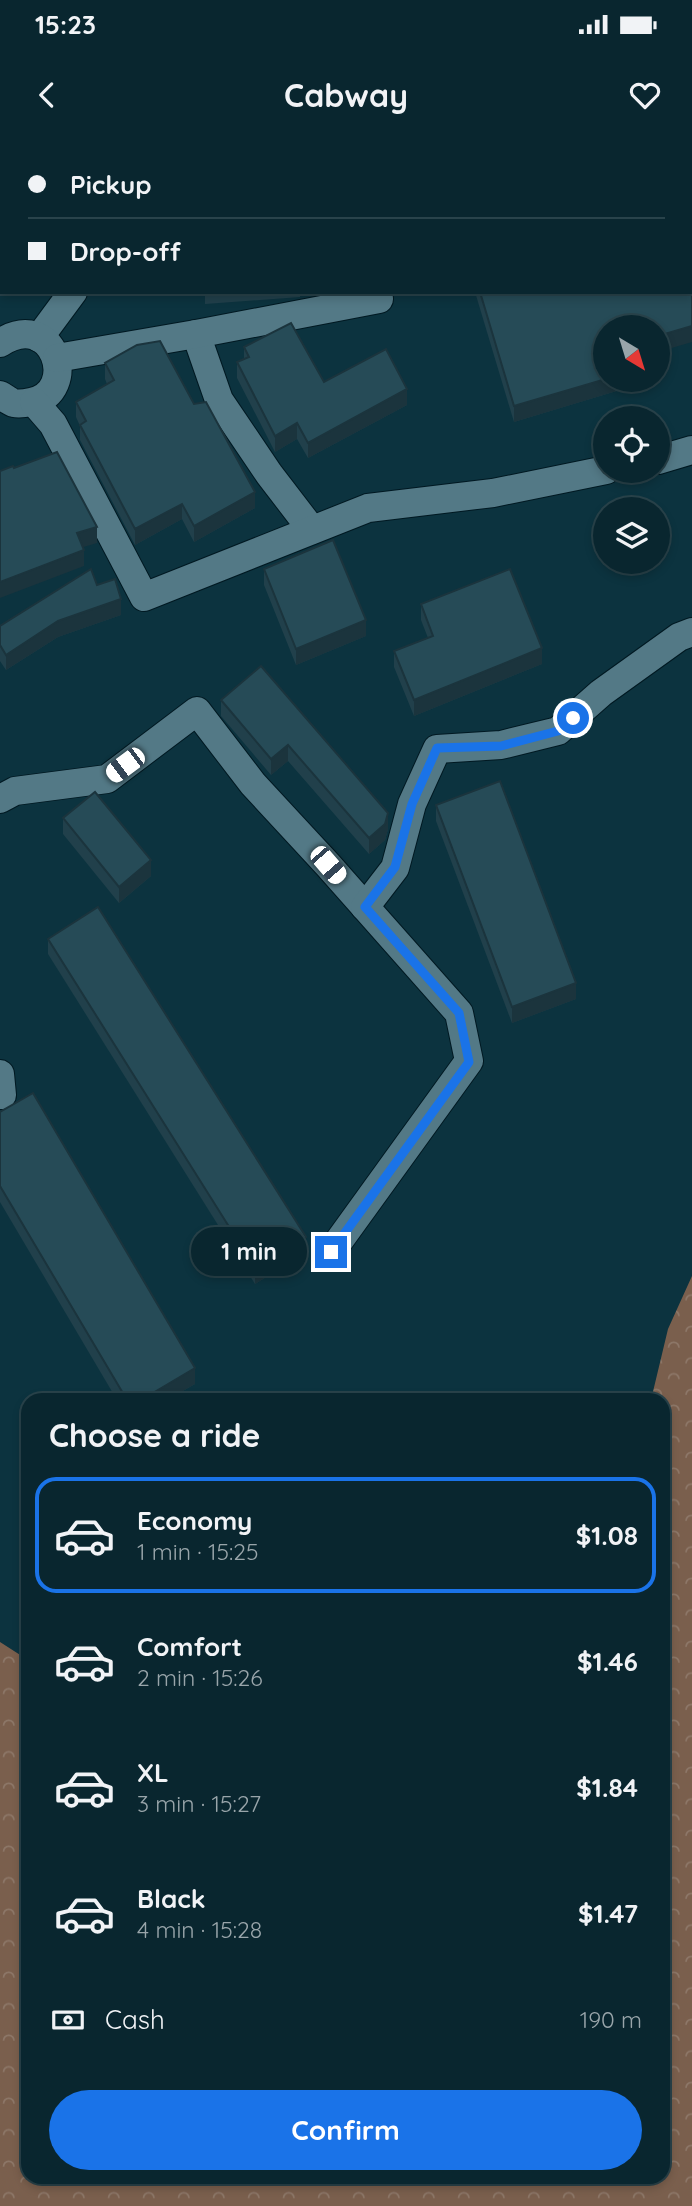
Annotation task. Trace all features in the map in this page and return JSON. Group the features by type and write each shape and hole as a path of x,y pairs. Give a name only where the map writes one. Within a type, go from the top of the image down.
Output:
{"street":[{"path":"0,395 15,403 34,402 43,397 56,380 48,348 72,294"},
{"path":"0,343 20,334 48,348 196,334 379,299 378,294"},
{"path":"196,334 219,400 269,474 312,530"},
{"path":"34,402 52,424 144,597 368,508 493,493 593,473"},
{"path":"670,456 692,450"},
{"path":"365,907 395,867 412,804 437,748 501,746 558,731 601,693 679,637 692,632"},
{"path":"0,799 15,790 107,779 197,711 253,785 459,1013 469,1062 331,1252"}],"green space":[{"path":"692,1276 692,2206 0,2206 0,1642 21,1656 21,2184 670,2184 670,1393 653,1393 668,1329"}],"building":[{"path":"481,294 692,294 692,326 670,332 670,315 593,315 593,383 514,406"},
{"path":"291,323 324,382 386,349 407,389 308,443 297,423 275,436 237,362 249,357 244,347"},
{"path":"160,341 194,404 206,402 255,492 194,526 182,504 135,529 80,425 86,421 76,402 114,380 105,363 137,345"},
{"path":"57,452 97,527 77,533 84,550 0,582 0,471"},
{"path":"333,540 366,620 296,649 264,569"},
{"path":"91,569 97,585 115,579 121,599 58,621 6,655 0,645 0,626"},
{"path":"510,569 542,648 414,700 394,651 433,636 421,604"},
{"path":"261,666 388,813 385,824 369,838 288,745 271,759 221,700"},
{"path":"500,781 576,983 512,1007 436,805"},
{"path":"95,792 151,860 119,887 63,818"},
{"path":"98,907 306,1237 255,1268 48,939"},
{"path":"33,1093 195,1368 153,1393 123,1393 0,1186 0,1112"}],"route":[{"path":"331,1252 469,1062 459,1013 365,907 395,867 412,804 437,748 501,746 558,731 573,718"}]}
